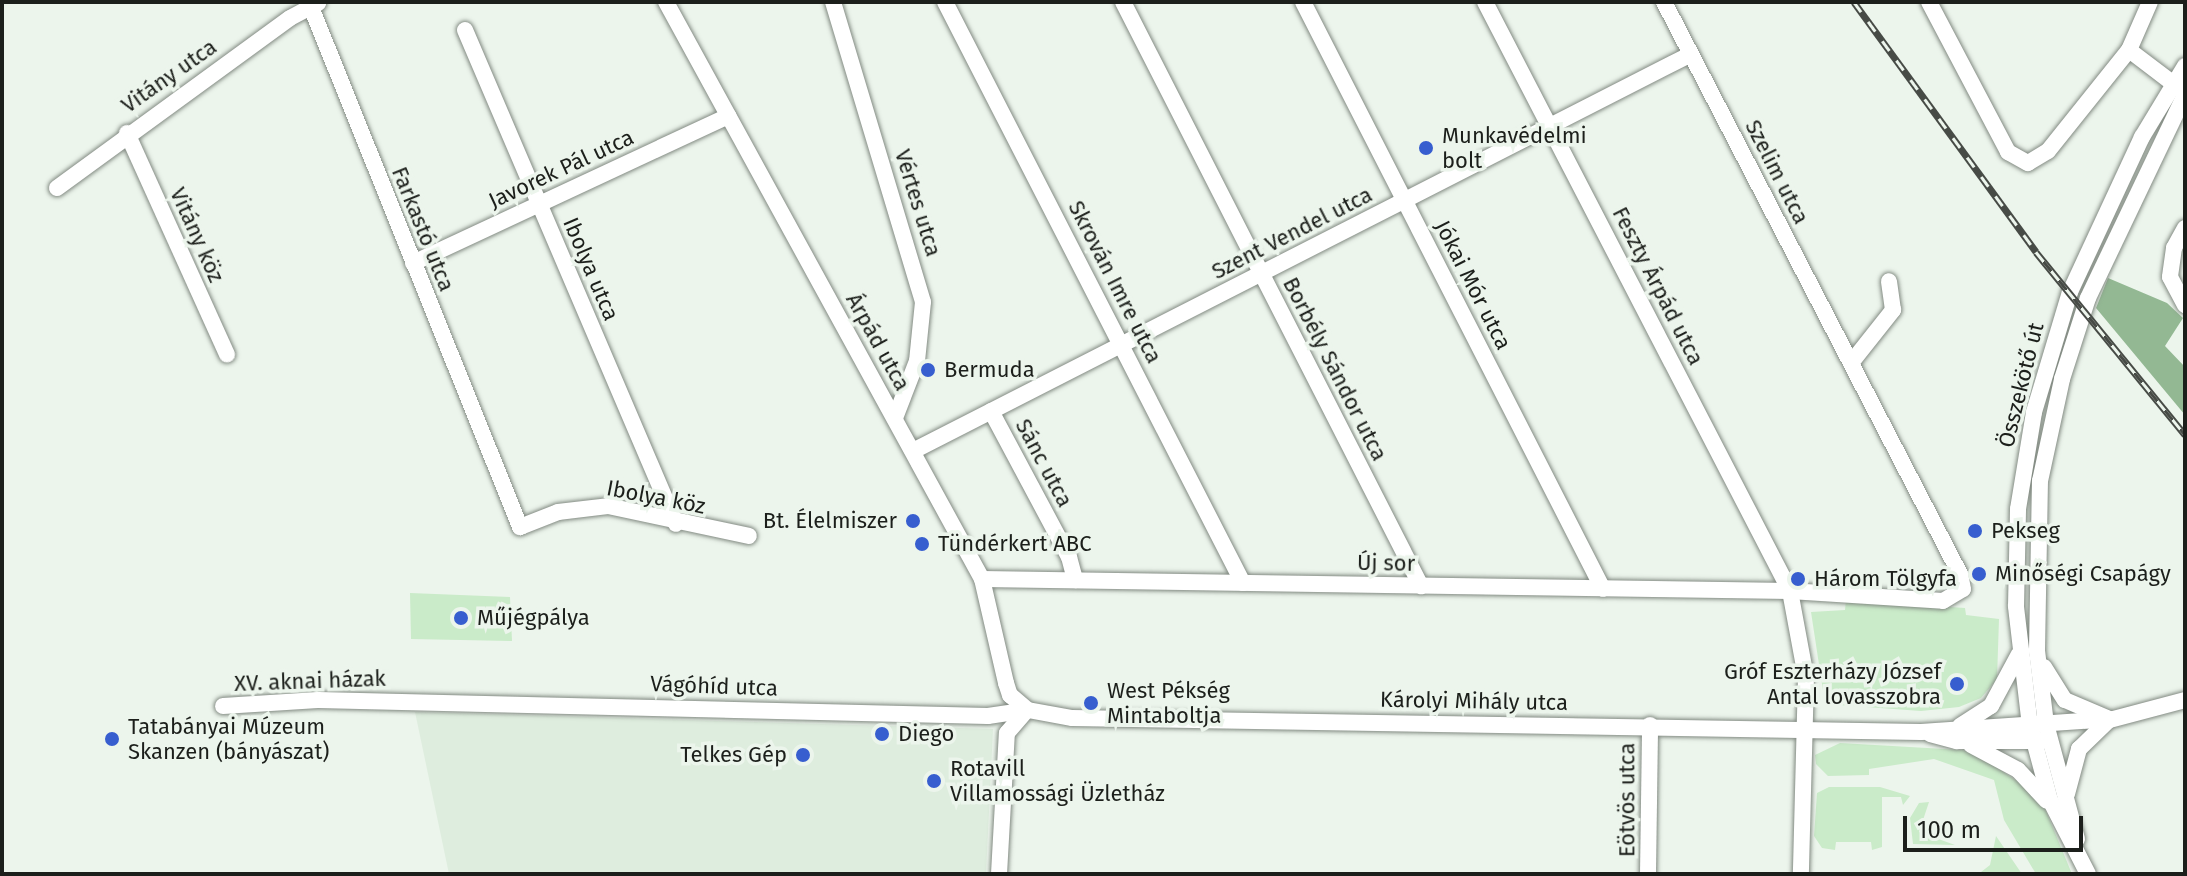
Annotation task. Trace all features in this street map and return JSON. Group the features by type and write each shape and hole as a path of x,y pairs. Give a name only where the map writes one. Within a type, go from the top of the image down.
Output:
{"street":[{"name":"Árpád utca","path":"666,2 982,579 1006,683 1028,710"},
{"name":"Vértes utca","path":"833,2 923,302 917,361 895,418"},
{"name":"Skrován Imre utca","path":"945,2 1243,583"},
{"name":"Borbély Sándor utca","path":"1123,2 1421,586"},
{"name":"Jókai Mór utca","path":"1303,2 1603,589"},
{"name":"Feszty Árpád utca","path":"1485,2 1790,591 1806,677 1801,874"},
{"name":"Szelim utca","path":"1664,2 1960,574 1963,589"},
{"path":"1929,2 2008,152 2028,163 2048,151 2129,50 2145,4"},
{"name":"Vitány utca","path":"57,188 127,133 313,4"},
{"name":"Farkastó utca","path":"313,4 413,263 499,472"},
{"name":"Ibolya utca","path":"465,30 676,524"},
{"path":"2129,50 2175,81"},
{"name":"Szent Vendel utca","path":"913,451 1691,54"},
{"name":"Összekötő út","path":"2040,733 2020,651 2014,557 2018,509 2042,382 2089,247 2185,66"},
{"name":"Összekötő út","path":"2040,733 2037,651 2040,481 2062,379 2113,239 2184,97 2175,81"},
{"name":"Javorek Pál utca","path":"413,263 728,116"},
{"name":"Vitány köz","path":"127,133 227,354"},
{"path":"2185,228 2174,248 2170,277 2185,305"},
{"path":"1851,363 1893,310 1889,281"},
{"name":"Sánc utca","path":"991,411 1069,557 1075,580"},
{"name":"Ibolya köz","path":"499,472 520,527 558,512 608,506 676,524 749,536"},
{"name":"Új sor","path":"982,579 1790,591 1943,601 1963,589"},
{"path":"2020,651 1991,706 1958,734 2018,770 2060,805"},
{"path":"2037,651 2065,700 2111,719 2079,749 2060,805"},
{"name":"Károlyi Mihály utca","path":"1028,710 1072,718 1806,727 1958,734 2040,733 2185,700"},
{"name":"XV. aknai házak","path":"223,706 245,701 399,701"},
{"name":"Vágóhíd utca","path":"399,701 988,716 1028,710"},
{"path":"999,874 1007,733 1028,710"},
{"name":"Eötvös utca","path":"1648,874 1650,725"},
{"path":"2040,733 2060,805 2086,870"}],"shaded area":[{"path":"415,712 993,729 986,874 449,874"}],"green space":[{"path":"2108,278 2167,303 2183,318 2165,346 2185,367 2185,415 2096,308"},
{"name":"Műjégpálya","path":"410,593 510,597 512,641 411,639"},
{"path":"1846,600 1965,608 1966,615 1999,619 1997,679 1981,698 1959,707 1921,711 1825,704 1811,612 1845,610"},
{"path":"1840,743 1962,750 1976,753 2015,780 2023,779 2046,811 2072,874 2036,874 2004,820 1994,780 1934,759 1869,769 1869,775 1828,776 1816,764 1815,755"},
{"path":"1829,787 1880,787 1910,796 1903,805 1901,797 1882,797 1882,847 1872,850 1871,842 1836,842 1835,850 1822,848 1814,836 1817,793"},
{"path":"1929,802 1919,832 1955,845 1913,844 1910,818 1919,803"},
{"path":"1996,836 2022,874 1914,874 1981,872 1990,865"}],"railway":[{"path":"1854,2 2036,252 2185,435"}],"place":[{"name":"Munkavédelmi bolt","path":"1426,148"},
{"name":"Bermuda","path":"928,370"},
{"name":"Bt. Élelmiszer","path":"913,521"},
{"name":"Pekseg","path":"1975,531"},
{"name":"Tündérkert ABC","path":"922,544"},
{"name":"Minőségi Csapágy","path":"1979,574"},
{"name":"Három Tölgyfa","path":"1798,579"},
{"name":"Műjégpálya","path":"461,618"},
{"name":"Gróf Eszterházy József Antal lovasszobra","path":"1957,684"},
{"name":"West Pékség Mintaboltja","path":"1091,703"},
{"name":"Diego","path":"882,734"},
{"name":"Tatabányai Múzeum Skanzen (bányászat)","path":"112,739"},
{"name":"Telkes Gép","path":"803,755"},
{"name":"Rotavill Villamossági Üzletház","path":"934,781"}]}
